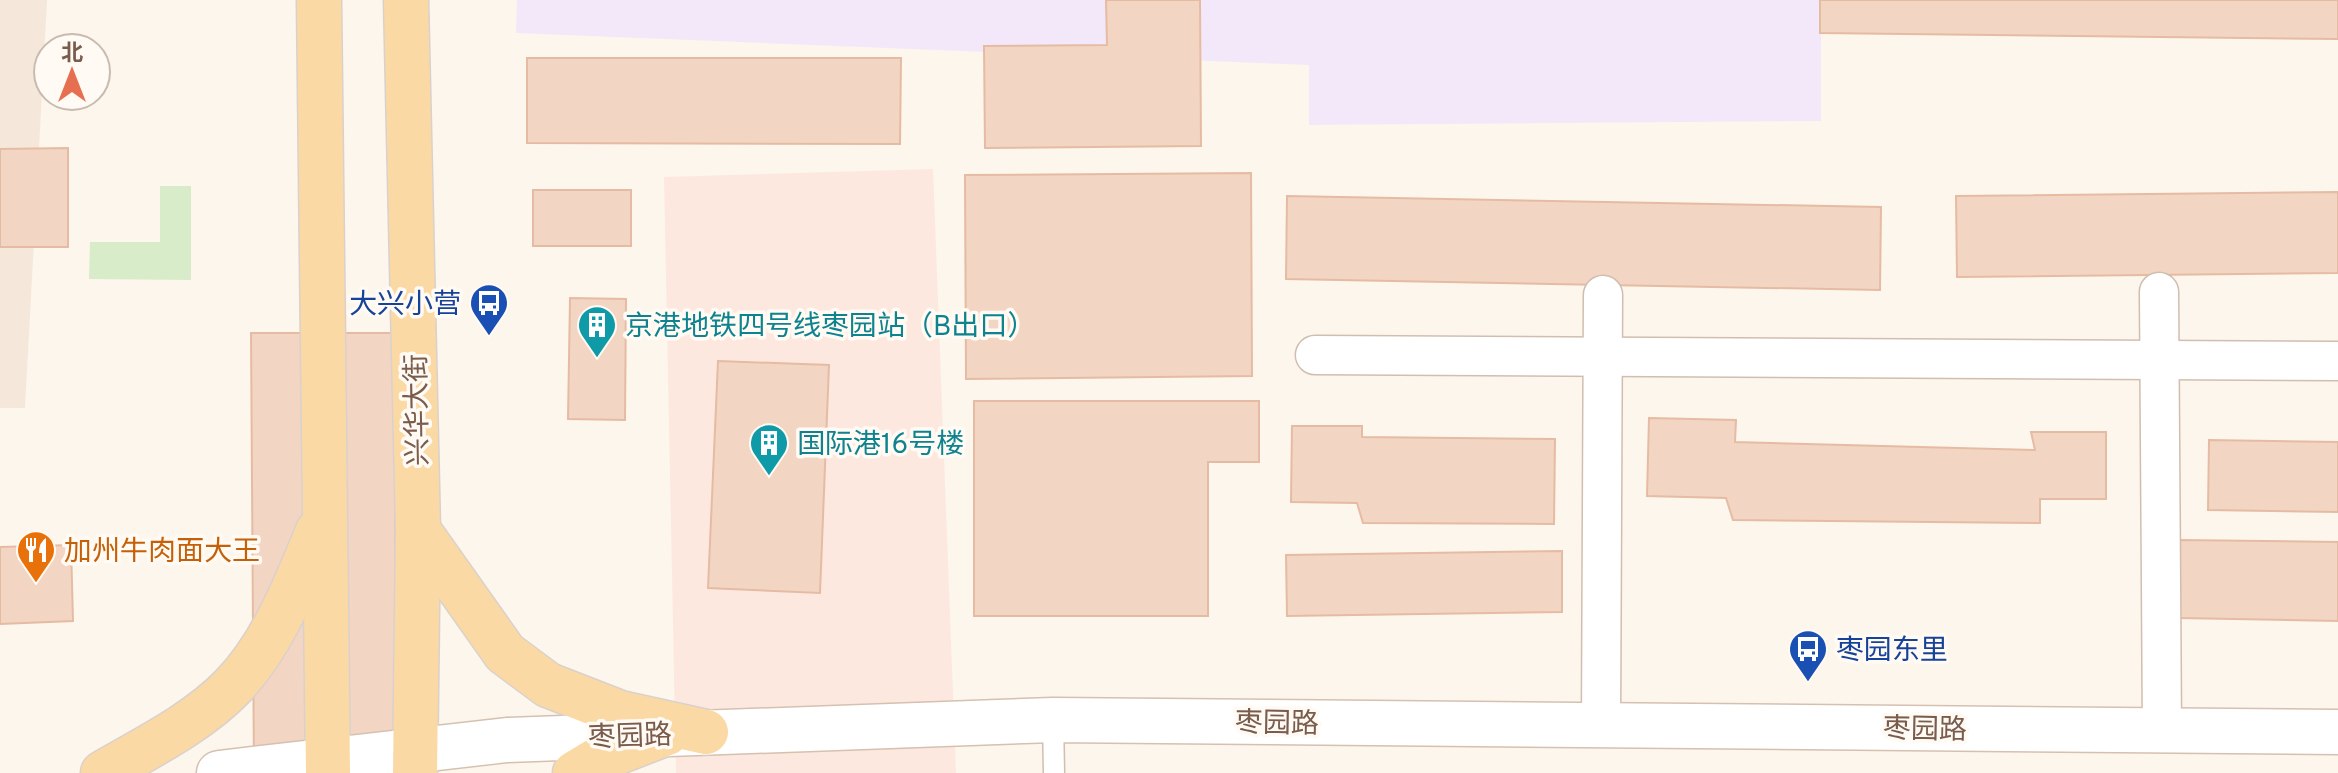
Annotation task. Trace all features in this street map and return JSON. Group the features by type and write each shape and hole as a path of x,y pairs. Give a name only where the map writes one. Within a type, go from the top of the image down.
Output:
{"main road":[{"path":"319,0 328,766"},
{"name":"兴华大街","path":"406,0 418,530 415,762"},
{"path":"103,773 170,734 232,687 274,629 325,514"},
{"path":"418,530 505,653 548,685 620,713 687,732"},
{"path":"575,773 595,761 687,732"}],"street":[{"path":"2159,292 2162,731"},
{"path":"1601,725 1603,295"},
{"path":"1315,355 2338,361"},
{"name":"枣园路","path":"219,773 415,762 507,740 1053,720 2338,732"}],"lane":[{"path":"1053,720 1054,773"}],"shaded area":[{"path":"0,0 47,0 45,32 32,32 32,112 41,112 25,408 0,408"},
{"path":"517,0 1821,0 1821,121 1309,125 1309,65 516,33"},
{"path":"933,169 956,773 676,773 664,177"}],"green space":[{"path":"160,186 191,186 191,280 89,279 90,242 160,242"}],"building":[{"path":"1106,0 1200,0 1201,146 985,148 984,46 1107,45"},
{"path":"1820,0 2338,0 2338,39 1820,33"},
{"path":"527,58 901,58 900,144 527,143"},
{"path":"68,148 68,247 0,247 0,149"},
{"path":"1251,173 1252,376 966,379 965,175"},
{"path":"533,190 631,190 631,246 533,246"},
{"path":"2338,192 2338,273 1957,277 1956,196"},
{"path":"1287,196 1881,207 1880,290 1286,279"},
{"name":"京港地铁四号线枣园站（B出口）","path":"570,298 626,299 625,420 568,419"},
{"path":"251,333 394,333 397,773 254,773"},
{"name":"国际港16号楼","path":"718,361 829,365 820,593 708,588"},
{"path":"974,401 1259,401 1259,462 1208,462 1208,616 974,616"},
{"path":"1649,418 1736,420 1735,442 2035,450 2031,432 2106,432 2106,499 2040,499 2040,523 1733,520 1726,498 1647,496"},
{"path":"1292,426 1362,426 1362,437 1555,439 1554,524 1363,523 1357,503 1291,502"},
{"path":"2209,440 2338,442 2338,512 2208,510"},
{"path":"2180,540 2338,542 2338,621 2179,618"},
{"name":"加州牛肉面大王","path":"71,545 73,621 0,624 0,547"},
{"path":"1562,551 1562,612 1287,616 1286,555"}],"place":[{"name":"大兴小营","path":"489,337"},
{"name":"京港地铁四号线枣园站（B出口）","path":"597,359"},
{"name":"国际港16号楼","path":"769,477"},
{"name":"加州牛肉面大王","path":"36,584"},
{"name":"枣园东里","path":"1808,683"}]}
